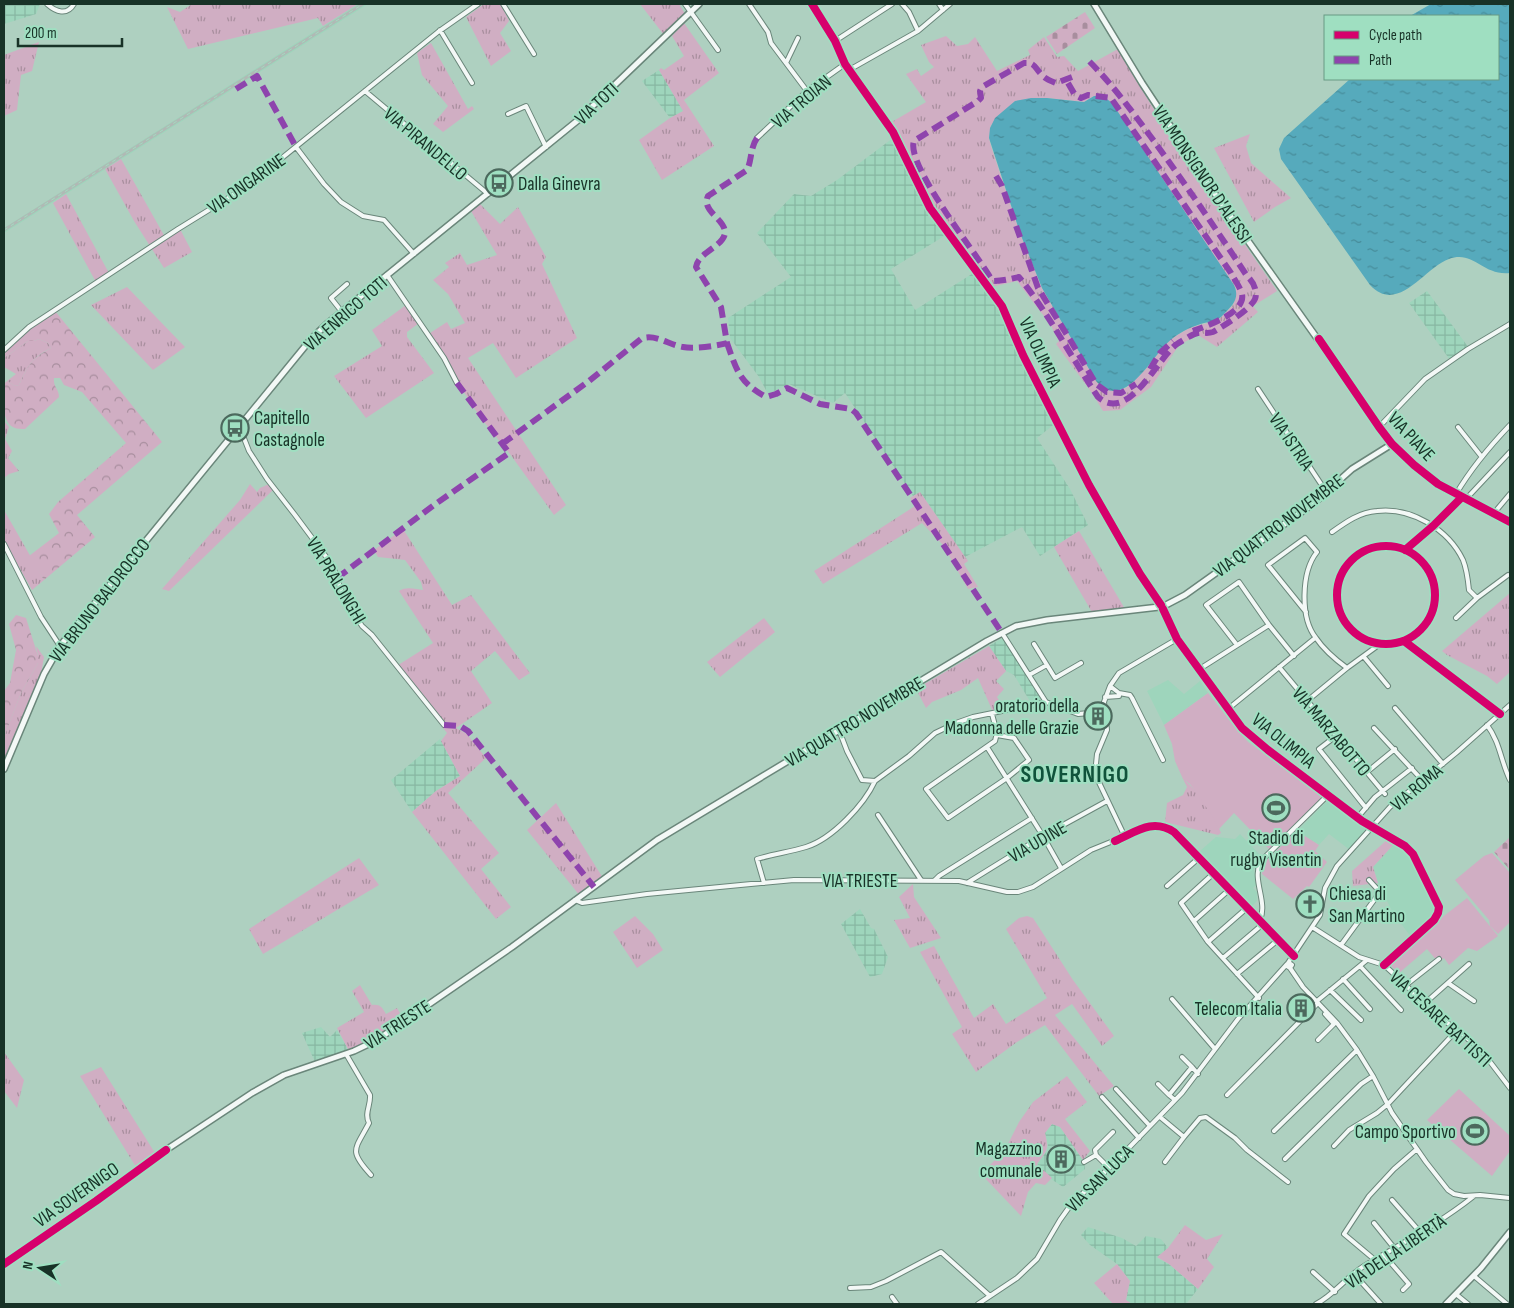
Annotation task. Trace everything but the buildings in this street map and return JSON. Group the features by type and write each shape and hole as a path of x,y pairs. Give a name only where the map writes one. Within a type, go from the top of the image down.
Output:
{"main road":[{"name":"VIA TOTI","path":"487,195 586,113 699,4"},
{"name":"VIA MONSIGNOR D'ALESSI","path":"1094,4 1142,83 1219,200 1319,339"},
{"name":"VIA ENRICO TOTI","path":"222,448 311,339 487,195"},
{"name":"VIA PIAVE","path":"1319,339 1392,444 1429,478 1510,522"},
{"name":"VIA QUATTRO NOVEMBRE","path":"575,900 657,840 1002,633 1016,626 1047,620 1162,607 1184,595 1327,492 1352,470 1392,444"},
{"name":"VIA BRUNO BALDROCCO","path":"4,769 44,674 60,646 222,448"},
{"name":"VIA TRIESTE","path":"166,1150 252,1093 284,1076 346,1054 378,1040 512,947 575,900"},
{"name":"VIA SOVERNIGO","path":"4,1264 166,1150"},
{"path":"1446,1304 1457,1295 1510,1234"}],"street":[{"path":"47,4 52,9 64,12 70,10 74,4"},
{"name":"VIA ONGARINE","path":"4,350 29,327 246,186 440,30 478,4"},
{"path":"503,4 534,54"},
{"path":"685,4 718,50"},
{"path":"749,4 768,32 771,43 807,91"},
{"name":"VIA OLIMPIA","path":"812,4 836,41 845,64 893,132 930,208 1002,306 1023,356 1089,486 1140,574 1162,607 1177,639 1198,670 1242,728 1268,750 1372,827"},
{"path":"836,41 892,4"},
{"path":"902,4 909,12 918,31"},
{"path":"939,4 943,10"},
{"path":"849,70 918,31 950,4"},
{"path":"440,30 472,83"},
{"path":"786,63 798,38"},
{"name":"VIA TROIAN","path":"757,138 807,91 845,64"},
{"name":"VIA PIRANDELLO","path":"364,91 487,195"},
{"path":"508,114 526,106 546,147"},
{"path":"296,147 324,184 341,202 363,216 384,220 414,254"},
{"path":"387,275 444,358 457,383"},
{"path":"342,312 331,298 347,284"},
{"path":"1379,427 1425,379 1468,349 1510,324"},
{"name":"VIA ISTRIA","path":"1258,389 1327,492"},
{"path":"1456,494 1481,456 1510,425"},
{"path":"1458,427 1481,456"},
{"name":"VIA PRALONGHI","path":"240,428 249,451 266,479 296,515 333,566 340,589 362,626 372,635 444,726"},
{"path":"1405,550 1464,498 1510,452"},
{"path":"1494,513 1510,494"},
{"path":"1332,532 1358,516 1377,511 1410,514 1433,526 1456,547 1464,561 1469,590 1477,598"},
{"path":"1306,612 1268,565 1305,538 1317,552 1310,560 1306,575 1304,591 1307,619 1315,638 1347,668"},
{"path":"4,544 41,616 60,646"},
{"path":"1387,546 1405,550 1422,562 1433,580 1435,601 1433,611 1425,625 1414,636 1388,645 1372,642 1356,634 1344,621 1337,596 1340,579 1349,564 1362,552 1387,546"},
{"path":"1456,618 1477,598 1508,575"},
{"path":"1237,645 1206,605 1239,582 1269,625 1294,656"},
{"path":"1198,670 1269,625"},
{"path":"1002,633 1046,702"},
{"path":"1228,708 1315,638"},
{"path":"1125,837 1095,774 1097,754 1107,730 1104,708 1105,697 1110,686 1120,673 1177,639"},
{"path":"1404,641 1500,714"},
{"path":"1034,644 1055,678 1081,663"},
{"path":"1307,701 1380,644"},
{"path":"1364,657 1388,686"},
{"path":"1029,675 1047,665"},
{"name":"VIA MARZABOTTO","path":"1280,667 1384,793"},
{"path":"1110,686 1119,693 1130,695 1163,760"},
{"path":"1105,697 1119,696 1119,693"},
{"path":"764,883 757,859 806,847 820,840 851,814 865,798 874,781 942,729 973,717 1046,702 1084,714 1104,708"},
{"name":"VIA ROMA","path":"1290,966 1293,957 1320,915 1325,888 1337,866 1390,808 1510,705"},
{"path":"1395,708 1443,764"},
{"path":"992,714 997,735 995,741 926,789 948,818 1007,778 1029,760 1014,738 997,735"},
{"path":"1487,725 1501,751 1510,780"},
{"path":"1374,728 1423,780"},
{"path":"839,730 847,751 862,780 874,781"},
{"path":"1336,736 1320,749 1366,808"},
{"path":"987,747 1061,868"},
{"path":"1367,772 1395,749"},
{"path":"1358,818 1375,797 1384,793 1412,768"},
{"path":"1260,920 1262,908 1256,872 1260,862 1328,795"},
{"name":"VIA UDINE","path":"967,882 1043,836 1107,801"},
{"path":"878,815 921,880"},
{"path":"935,880 1032,818"},
{"name":"VIA TRIESTE","path":"575,900 580,903 794,880 935,880 967,882 1007,892 1018,892 1033,887 1091,850 1150,826 1163,826 1178,835 1200,857"},
{"path":"1372,827 1405,846 1413,854 1439,907 1434,920 1384,965"},
{"path":"1167,886 1200,857 1293,957"},
{"path":"1214,873 1181,903 1208,942 1259,998"},
{"path":"1341,945 1380,892 1369,880"},
{"path":"1194,921 1230,890"},
{"path":"582,895 592,901"},
{"path":"1208,942 1248,907"},
{"path":"1223,958 1263,924"},
{"name":"VIA CESARE BATTISTI","path":"1312,928 1359,957 1384,965 1406,985 1423,1005 1481,1050 1510,1088"},
{"path":"1237,974 1278,940"},
{"path":"1284,946 1298,950"},
{"path":"1406,985 1439,958"},
{"path":"1227,1095 1330,990 1367,960"},
{"path":"1423,1005 1469,964"},
{"path":"1290,966 1301,986 1337,1023 1373,1076 1388,1104 1417,1149 1448,1190 1454,1194 1464,1196 1510,1198"},
{"name":"VIA SAN LUCA","path":"980,1304 1017,1278 1037,1259 1064,1212 1160,1117 1198,1074 1238,1019 1283,970 1290,966"},
{"path":"1360,966 1401,1010"},
{"path":"1343,979 1370,1009"},
{"path":"1448,983 1474,1001"},
{"path":"1330,990 1361,1020"},
{"path":"1172,999 1216,1049"},
{"path":"1317,1003 1334,1024 1318,1040"},
{"path":"1334,1146 1349,1130 1388,1104 1457,1030"},
{"path":"1274,1131 1356,1050"},
{"path":"346,1054 370,1095 367,1115 369,1123 355,1152 358,1161 370,1175"},
{"path":"1182,1057 1198,1074"},
{"path":"1169,1095 1192,1067"},
{"path":"1285,1159 1362,1084 1373,1076"},
{"path":"1158,1084 1175,1100"},
{"path":"1116,1089 1150,1126"},
{"name":"VIA SAN LUCA","path":"1102,1097 1139,1138"},
{"path":"1165,1162 1200,1118 1206,1116 1288,1182"},
{"path":"1160,1117 1184,1137"},
{"path":"1109,1168 1096,1154 1095,1150 1112,1132"},
{"path":"1375,1260 1344,1234 1369,1196 1394,1169 1417,1149"},
{"path":"1084,1162 1096,1154"},
{"name":"VIA DELLA LIBERTÀ","path":"1316,1304 1334,1292 1354,1274 1454,1211 1474,1196"},
{"path":"1392,1200 1420,1232"},
{"path":"1374,1224 1395,1249"},
{"path":"850,1288 871,1286 886,1281 941,1252 990,1296"},
{"path":"1384,1256 1409,1284 1403,1290"},
{"path":"1313,1272 1334,1292"},
{"path":"1354,1274 1382,1304"},
{"path":"1474,1276 1507,1304"},
{"path":"1457,1295 1468,1304"},
{"path":"892,1297 897,1304"}],"shaded area":[{"path":"4,4 40,4 36,14 4,24"},
{"path":"358,4 368,4 4,233 4,228"},
{"path":"659,70 684,111 670,118 642,81"},
{"path":"893,138 902,162 929,217 946,235 891,269 915,310 975,272 1010,330 1021,351 1036,390 1056,423 1037,438 1070,489 1088,525 1040,556 1022,527 965,557 920,492 913,496 845,393 833,403 789,384 768,394 759,377 730,338 728,318 791,277 757,233 794,194 811,196 837,180"},
{"path":"1427,291 1469,348 1450,360 1409,303"},
{"path":"1002,638 1043,699 1031,703 1014,675 1006,671 989,646"},
{"path":"1168,680 1184,694 1200,681 1208,693 1164,725 1147,691"},
{"path":"440,739 460,776 436,791 412,812 391,780"},
{"path":"1328,800 1368,827 1350,850 1329,834 1319,845 1297,831"},
{"path":"1240,834 1261,856 1251,864 1254,868 1256,885 1253,888 1257,892 1257,901 1252,906 1200,851 1216,837 1235,839"},
{"path":"1395,843 1414,859 1437,904 1433,917 1411,937 1393,913 1378,883 1373,867"},
{"path":"860,909 871,928 874,929 888,957 882,974 870,977 841,924"},
{"path":"321,1027 330,1037 337,1030 349,1051 315,1062 302,1033"},
{"path":"1052,1124 1060,1127 1084,1159 1085,1169 1063,1187 1051,1179 1037,1164 1047,1151 1048,1145 1045,1133"},
{"path":"1088,1227 1122,1238 1136,1246 1146,1236 1161,1239 1168,1248 1157,1258 1169,1264 1198,1289 1186,1304 1132,1304 1126,1300 1130,1281 1117,1264 1090,1245 1081,1235"}],"green space":[{"path":"192,4 358,4 323,26 318,18 188,49 167,7 180,12"},
{"path":"484,4 501,4 509,21 500,33 511,51 491,66 466,17"},
{"path":"640,4 679,4 685,14 664,35"},
{"path":"1085,12 1095,28 1057,54 1046,37"},
{"path":"684,23 719,73 684,100 714,146 662,180 639,140 683,111 659,70 661,68 664,70 684,56 672,36"},
{"path":"946,36 957,46 968,44 975,37 997,71 1030,55 1028,50 1044,37 1057,57 1064,56 1078,71 1118,49 1174,141 1277,291 1253,306 1258,312 1217,347 1198,335 1179,345 1151,387 1120,410 1103,411 1056,344 1059,341 1050,324 1017,281 991,287 935,209 909,151 890,123 926,102 906,74 917,69 921,76 934,67 929,62 921,45","holes":["1094,96 1113,106 1236,289 1233,305 1217,321 1191,327 1172,338 1157,353 1147,368 1126,388 1119,390 1108,390 1096,381 1042,288 1020,233 989,138 991,125 1047,98 1084,102"]},
{"path":"39,42 32,71 21,75 17,110 4,116 4,55"},
{"path":"431,43 468,109 472,106 474,109 443,132 433,124 448,106 422,75 417,53"},
{"path":"1250,134 1246,146 1251,163 1291,198 1254,222 1214,148"},
{"path":"121,159 165,237 180,229 192,252 164,268 134,221 105,169"},
{"path":"66,194 110,275 97,284 53,203"},
{"path":"480,204 500,224 518,207 546,257 542,264 577,338 516,378 493,343 468,358 566,505 554,515 510,454 480,417 427,335 447,322 451,329 465,323 448,294 433,280 449,267 445,263 460,253 467,265 497,255 471,211"},
{"path":"127,287 185,347 153,370 91,305"},
{"path":"406,305 419,323 407,332 407,337 434,373 366,418 334,376 382,346 372,330"},
{"path":"55,311 162,442 77,515 95,537 44,580 29,556 59,533 49,514 58,502 126,443 82,392 64,385 60,378 54,378 54,384 59,397 25,429 17,429 7,421 4,408 4,384 7,381 15,386 19,385 31,363 39,355 51,348 48,343 39,339 28,341 4,358 4,348 14,338"},
{"path":"39,339 48,343 51,348 39,355 31,363 19,385 15,386 7,381 16,374 4,367 4,358 28,341"},
{"path":"4,421 9,427 5,439 12,451 8,458 19,471 9,474 4,478"},
{"path":"250,484 257,492 260,488 269,484 273,490 169,591 162,589 240,500"},
{"path":"920,492 968,561 964,564 978,587 968,589 943,545 922,523 823,584 814,571 915,506 910,498"},
{"path":"4,510 44,580 32,590 8,548 5,554"},
{"path":"403,529 452,605 471,595 530,673 519,680 495,651 471,671 492,703 456,728 467,734 486,758 448,793 499,853 481,869 511,907 496,919 412,812 436,791 460,776 441,741 447,733 395,667 433,643 399,591 408,588 423,590 421,582 405,560 378,557 374,550"},
{"path":"1079,531 1125,609 1093,614 1054,547"},
{"path":"1510,593 1510,672 1497,684 1487,676 1442,651"},
{"path":"16,615 26,618 38,656 38,663 21,693 4,737 4,691 10,683 16,650 9,624"},
{"path":"764,618 775,632 720,677 707,662"},
{"path":"36,646 44,657 41,674 4,760 4,737 21,693 38,663"},
{"path":"989,646 1006,671 996,681 1004,689 997,697 1005,710 993,712 978,678 961,690 932,702 926,708 916,689"},
{"path":"1208,693 1248,742 1324,797 1270,850 1234,813 1219,829 1190,784 1183,779 1175,761 1172,744 1164,725"},
{"path":"1183,779 1200,796 1210,811 1221,833 1218,835 1165,822 1167,803 1183,795 1187,787"},
{"path":"556,803 603,878 580,896 527,830"},
{"path":"1297,831 1319,845 1315,851 1327,862 1309,887 1307,886 1293,899 1262,874 1265,862"},
{"path":"1510,837 1510,870 1494,852"},
{"path":"1388,839 1395,843 1373,867 1378,883 1353,886 1352,871"},
{"path":"1492,853 1510,873 1510,922 1498,934 1490,926 1489,920 1455,880 1484,856"},
{"path":"359,858 379,885 263,954 249,929"},
{"path":"913,884 914,897 941,938 910,948 894,920 910,918 899,897"},
{"path":"1467,898 1498,936 1477,951 1468,948 1449,965 1444,958 1438,962 1427,949 1399,973 1389,964 1422,933"},
{"path":"635,916 653,934 663,950 637,968 613,932"},
{"path":"1027,916 1033,918 1073,980 1114,1036 1102,1046 1072,1004 1055,1015 1114,1086 1099,1096 1045,1025 1017,1042 976,1072 952,1034 962,1027 920,952 934,946 974,1018 993,1004 1006,1024 1047,998 1006,929 1019,918"},
{"path":"360,985 372,1005 381,1006 386,1014 397,1008 404,1020 370,1043 349,1051 337,1028 364,1012 352,991"},
{"path":"4,1052 24,1080 17,1108 4,1091"},
{"path":"101,1067 155,1153 136,1167 80,1076"},
{"path":"1067,1076 1087,1102 1065,1119 1090,1151 1083,1160 1060,1127 1052,1124 1045,1133 1046,1150 1037,1164 1052,1178 1045,1185 1036,1183 1028,1192 1021,1216 981,1174 1005,1150 1019,1122 1033,1102"},
{"path":"1459,1089 1510,1136 1510,1151 1492,1176 1427,1120"},
{"path":"1185,1225 1206,1240 1223,1234 1207,1259 1214,1267 1198,1289 1169,1264 1157,1257 1168,1248"},
{"path":"1117,1264 1130,1281 1126,1300 1132,1304 1113,1304 1094,1283"}],"water":[{"path":"1431,4 1510,4 1510,273 1492,271 1472,260 1458,257 1440,264 1411,287 1391,295 1380,293 1370,285 1281,159 1279,149 1284,138 1349,80 1499,80 1499,15 1412,15"},
{"path":"1094,96 1103,96 1112,103 1236,290 1236,298 1233,304 1220,318 1192,327 1176,335 1165,345 1138,378 1128,386 1117,391 1107,389 1096,381 1042,288 1020,233 989,138 990,128 995,118 1015,101 1047,98 1084,102"}],"railway":[{"path":"4,230 363,4"}],"marked path":[{"path":"1072,77 1056,83 1044,77 1033,64 1024,63 982,87 980,91 981,98 978,101 914,141 914,152 930,188 993,281 1019,277 1050,321 1098,397 1109,403 1121,402 1142,386 1169,351 1177,344 1196,334 1213,332 1229,322 1252,303 1256,293 1251,281 1163,154 1121,97 1088,60"},
{"path":"236,89 257,76 296,147"},
{"path":"1068,83 1075,95 1081,98 1088,95 1111,98 1240,289 1242,301 1232,313 1193,331"},
{"path":"502,444 589,381 641,339 651,337 688,348 727,343 721,307 696,267 701,257 721,241 725,232 724,227 708,206 708,196 747,170 757,138"},
{"path":"996,176 1002,186 1038,288 1096,384 1107,392 1121,393 1136,384"},
{"path":"1150,369 1160,353 1173,341"},
{"path":"727,343 744,381 766,397 787,388 820,404 851,409 856,413 1002,633"},
{"path":"337,578 434,505 509,453 457,383"},
{"path":"444,725 460,726 468,731 594,887"}],"cycle path":[{"path":"812,4 835,41 845,64 893,132 930,208 1002,306 1023,355 1089,485 1140,574 1161,605"},
{"path":"1319,339 1392,444 1438,484 1510,522"},
{"path":"1405,550 1462,497"},
{"path":"1386,546 1405,550 1421,560 1431,576 1435,595 1431,614 1421,630 1405,640 1386,644 1367,640 1351,630 1341,614 1337,595 1341,576 1351,560 1367,550 1386,546"},
{"path":"1163,609 1177,639 1242,728 1362,821 1405,846 1413,854 1439,907 1438,913 1434,920 1384,965"},
{"path":"1404,641 1500,714"},
{"path":"1115,841 1151,826 1166,828 1174,832 1294,956"},
{"path":"4,1264 166,1150"}],"place":[{"name":"Dalla Ginevra","path":"499,183"},
{"name":"Capitello Castagnole","path":"235,428"},
{"name":"oratorio della Madonna delle Grazie","path":"1098,716"},
{"name":"Stadio di rugby Visentin","path":"1276,808"},
{"name":"Chiesa di San Martino","path":"1310,904"},
{"name":"Telecom Italia","path":"1301,1008"},
{"name":"Campo Sportivo","path":"1475,1131"},
{"name":"Magazzino comunale","path":"1061,1159"}],"district":[{"name":"SOVERNIGO","path":"1075,774"}]}
